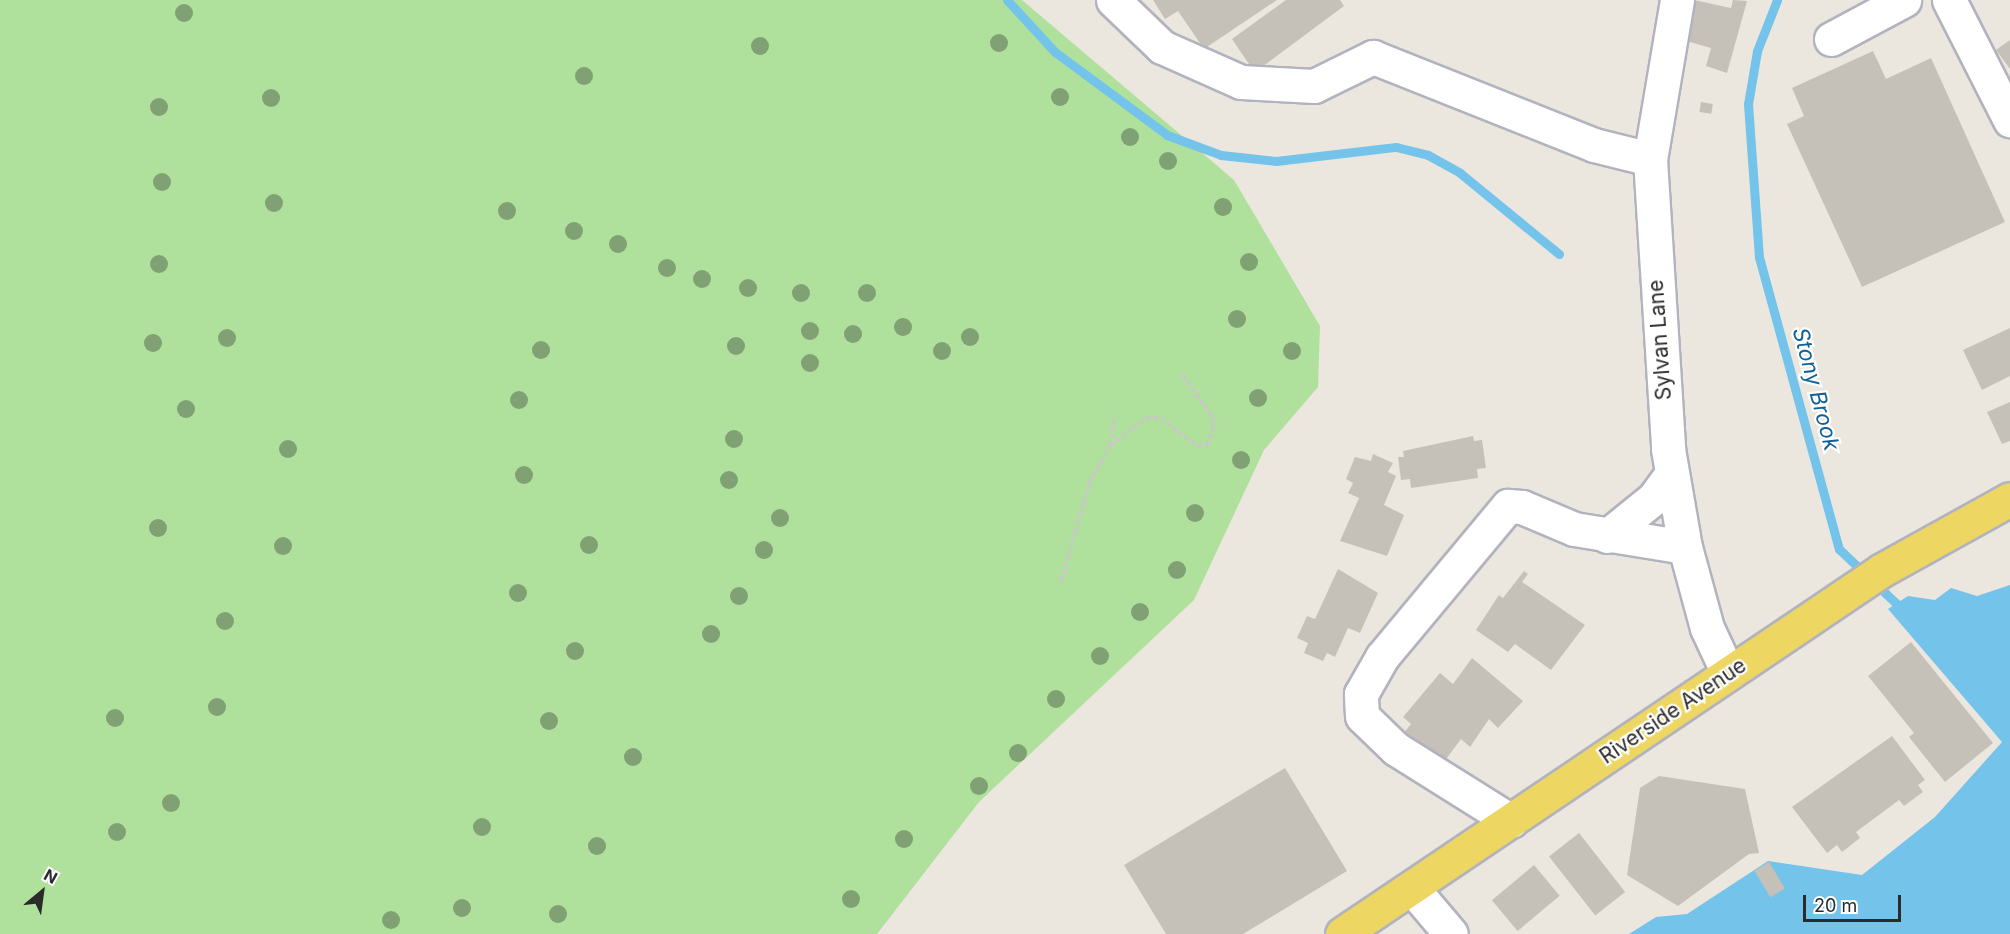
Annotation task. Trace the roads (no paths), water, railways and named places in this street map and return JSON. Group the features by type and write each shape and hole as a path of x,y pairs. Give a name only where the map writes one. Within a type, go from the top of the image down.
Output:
{"main road":[{"name":"Riverside Avenue","path":"1342,934 1870,578 2010,499"}],"street":[{"path":"1113,0 1162,47 1241,82 1314,86 1373,57 1580,140 1650,159"},
{"name":"Sylvan Lane","path":"1677,0 1650,159 1671,475 1684,547 1707,628 1728,673"},
{"path":"1831,39 1905,0"},
{"path":"1949,0 2010,120"},
{"path":"1607,536 1654,498 1671,475"},
{"path":"1511,821 1396,749 1362,716 1361,694 1382,657 1508,506 1522,507 1574,529 1607,536 1656,539 1684,547"},
{"path":"1412,888 1451,934"}],"water":[{"path":"2010,585 2010,934 1629,934 1656,917 1687,914 1768,861 1862,875 1935,817 2002,742 1888,609 1908,596 1935,600 1951,588 1977,596"}],"waterway":[{"path":"1007,0 1055,52 1167,135 1221,155 1276,161 1396,147 1428,155 1460,173 1559,254"},
{"name":"Stony Brook","path":"1777,0 1757,51 1748,104 1759,257 1839,549 1904,611"}]}
